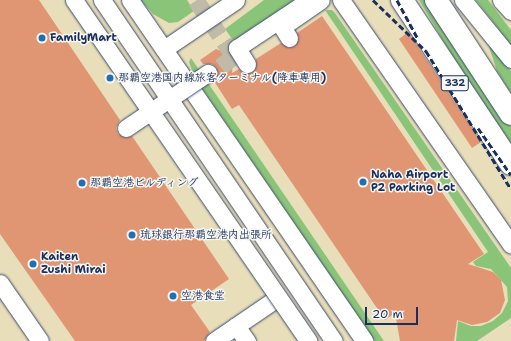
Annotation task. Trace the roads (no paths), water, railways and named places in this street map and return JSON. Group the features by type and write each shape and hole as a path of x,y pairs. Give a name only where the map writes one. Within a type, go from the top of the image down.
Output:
{"highway":[{"name":"332","path":"402,0 511,164"},
{"name":"332","path":"436,0 511,114"}],"street":[{"path":"67,0 302,341"},
{"path":"74,0 308,341"},
{"path":"102,0 334,341"},
{"path":"130,0 364,341"},
{"path":"164,49 236,0"},
{"path":"247,64 237,48 308,0"},
{"path":"289,38 282,27 321,0"},
{"path":"341,0 511,245"},
{"path":"463,0 511,59"},
{"path":"501,0 511,11"},
{"path":"126,128 208,72"},
{"path":"0,283 40,341"},
{"path":"214,341 274,300"},
{"path":"236,326 247,341"}],"tunnel":[{"path":"196,0 234,56 207,77"}],"railway":[{"path":"373,0 426,51 511,189"},
{"path":"397,0 418,39"},
{"path":"478,128 511,175"}],"place":[{"name":"FamilyMart","path":"42,38"},
{"name":"那覇空港国内線旅客ターミナル(降車専用)","path":"110,78"},
{"name":"Naha Airport P2 Parking Lot","path":"363,182"},
{"name":"那覇空港ビルディング","path":"82,183"},
{"name":"琉球銀行那覇空港内出張所","path":"132,235"},
{"name":"Kaiten Zushi Mirai","path":"33,264"},
{"name":"空港食堂","path":"173,296"}]}
